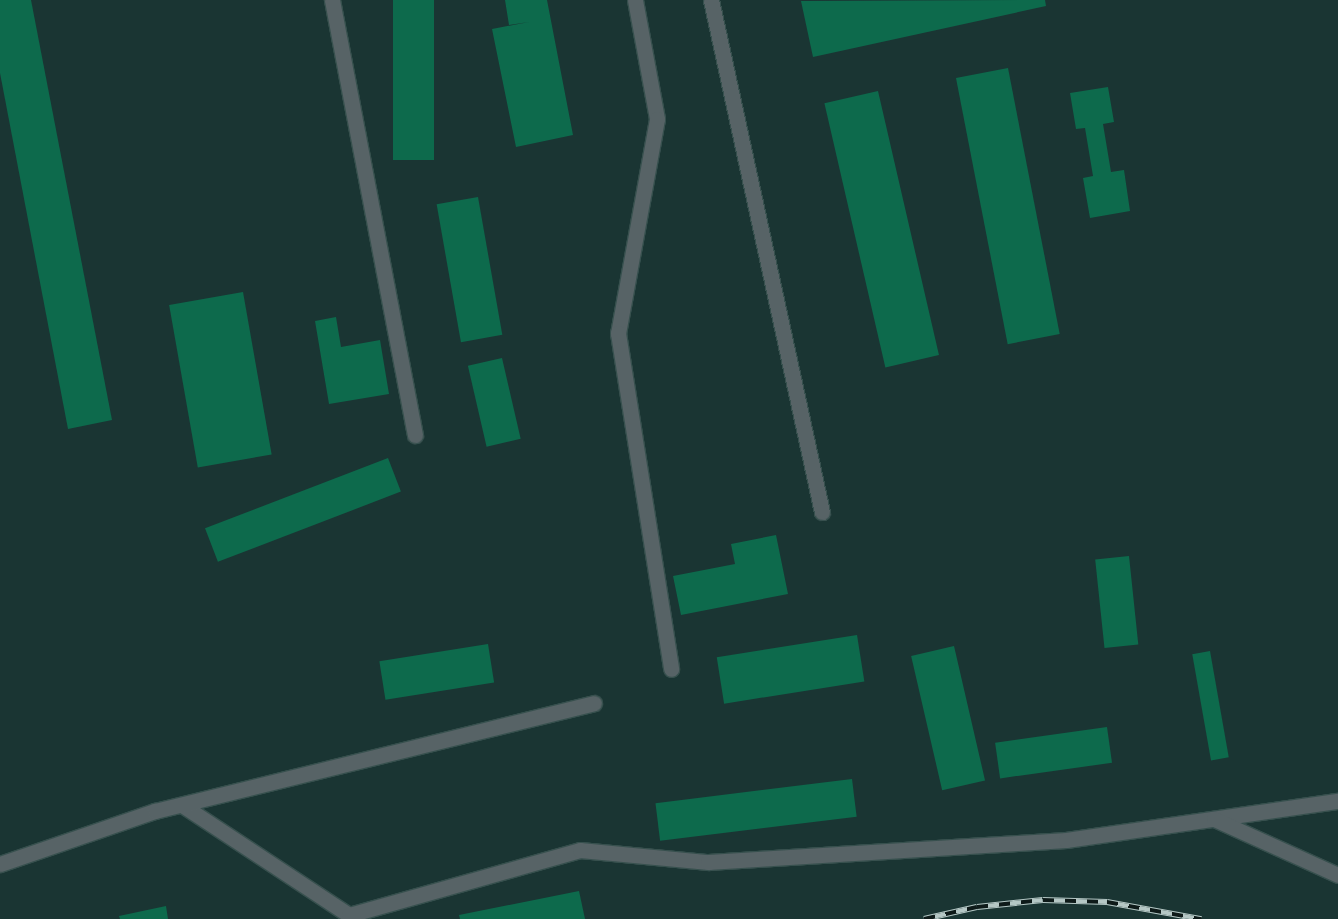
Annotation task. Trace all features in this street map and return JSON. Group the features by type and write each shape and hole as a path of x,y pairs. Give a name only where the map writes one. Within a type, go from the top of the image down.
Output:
{"street":[{"path":"332,0 415,435"},
{"path":"635,0 657,119 618,333 671,669"},
{"path":"711,0 822,512"},
{"path":"0,864 182,805 594,703"},
{"path":"182,805 349,915 580,850 708,862 1066,840 1338,801"},
{"path":"1214,819 1338,875"}],"building":[{"path":"0,0 31,0 112,420 68,429 0,73"},
{"path":"393,0 434,0 434,160 393,160"},
{"path":"505,0 547,0 573,135 516,147 492,29 529,22 509,25"},
{"path":"1045,0 1046,6 813,57 801,1"},
{"path":"1008,68 1060,334 1008,344 956,78"},
{"path":"1108,87 1114,122 1103,124 1111,172 1124,170 1130,211 1090,218 1083,178 1093,176 1085,128 1076,129 1070,93"},
{"path":"878,91 939,355 885,367 824,103"},
{"path":"478,197 502,335 461,342 437,204"},
{"path":"243,292 272,454 198,468 169,305"},
{"path":"336,317 341,347 380,340 389,394 329,404 315,321"},
{"path":"502,358 521,439 487,447 468,366"},
{"path":"388,458 401,492 218,562 205,528"},
{"path":"776,535 788,594 681,615 673,576 735,564 731,544"},
{"path":"1129,556 1138,645 1104,648 1095,560"},
{"path":"857,635 864,681 724,704 717,657"},
{"path":"488,644 494,683 385,700 379,661"},
{"path":"954,646 985,780 942,790 911,656"},
{"path":"1210,651 1229,757 1211,760 1192,654"},
{"path":"1107,727 1112,763 1000,778 995,743"},
{"path":"852,779 857,817 660,841 655,803"},
{"path":"579,891 585,919 460,919 459,915"},
{"path":"166,906 168,919 120,919 119,916"}],"railway":[{"path":"924,919 977,907 1043,900 1107,902 1201,919"}]}
